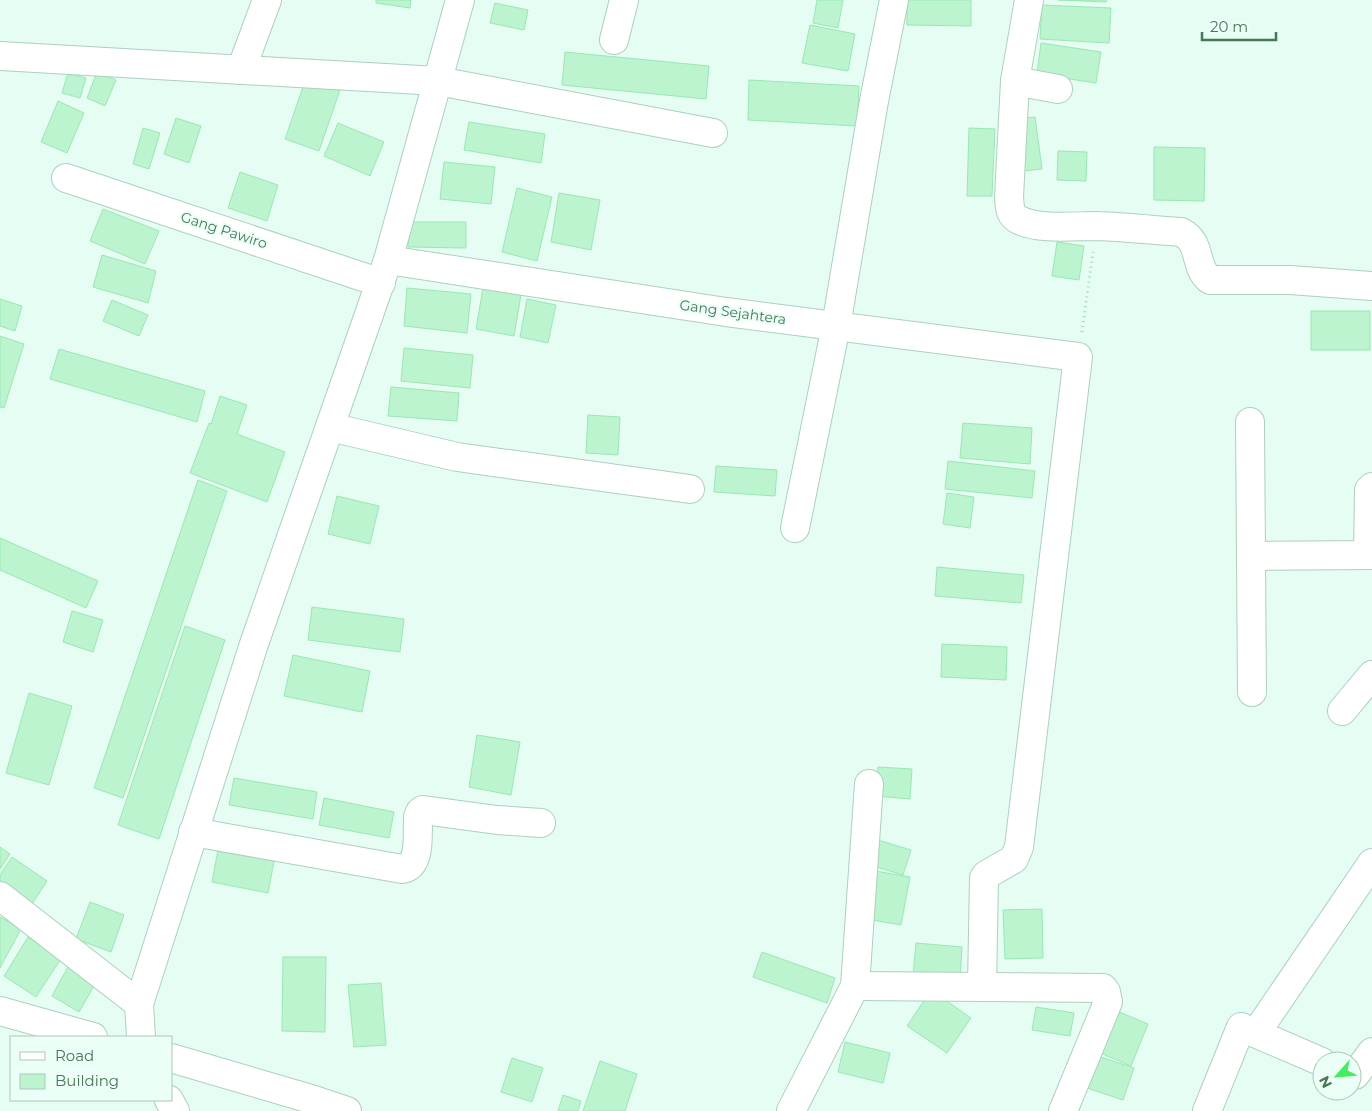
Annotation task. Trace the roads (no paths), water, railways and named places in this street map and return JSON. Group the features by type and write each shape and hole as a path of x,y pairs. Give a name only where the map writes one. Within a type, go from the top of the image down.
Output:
{"street":[{"path":"242,70 266,0"},
{"path":"141,1036 139,1004 254,644 385,271 460,0"},
{"path":"614,40 624,0"},
{"path":"794,528 836,326 874,101 894,0"},
{"path":"1029,0 1015,81 1010,210 1013,216 1020,221 1039,226 1096,226 1181,232 1190,236 1202,270 1210,280 1290,280 1372,286"},
{"path":"0,56 438,81 713,133"},
{"path":"1015,81 1058,89"},
{"name":"Gang Pawiro","path":"66,178 385,271"},
{"name":"Gang Sejahtera","path":"385,271 716,310 1078,357 1019,847 1014,859 984,878 982,987"},
{"path":"1250,422 1252,692"},
{"path":"330,427 457,457 690,489"},
{"path":"1251,556 1370,555 1369,490 1372,487"},
{"path":"1342,711 1372,675"},
{"path":"790,1111 855,986 869,784"},
{"path":"193,832 407,868 414,859 418,817 423,810 497,820 542,823"},
{"path":"1256,1034 1372,863"},
{"path":"0,896 139,1004"},
{"path":"855,986 1103,988 1108,1002 1062,1111"},
{"path":"0,1011 89,1036"},
{"path":"1207,1111 1241,1027 1312,1058"},
{"path":"1362,1073 1372,1052"},
{"path":"172,1058 317,1105 347,1111"}]}
